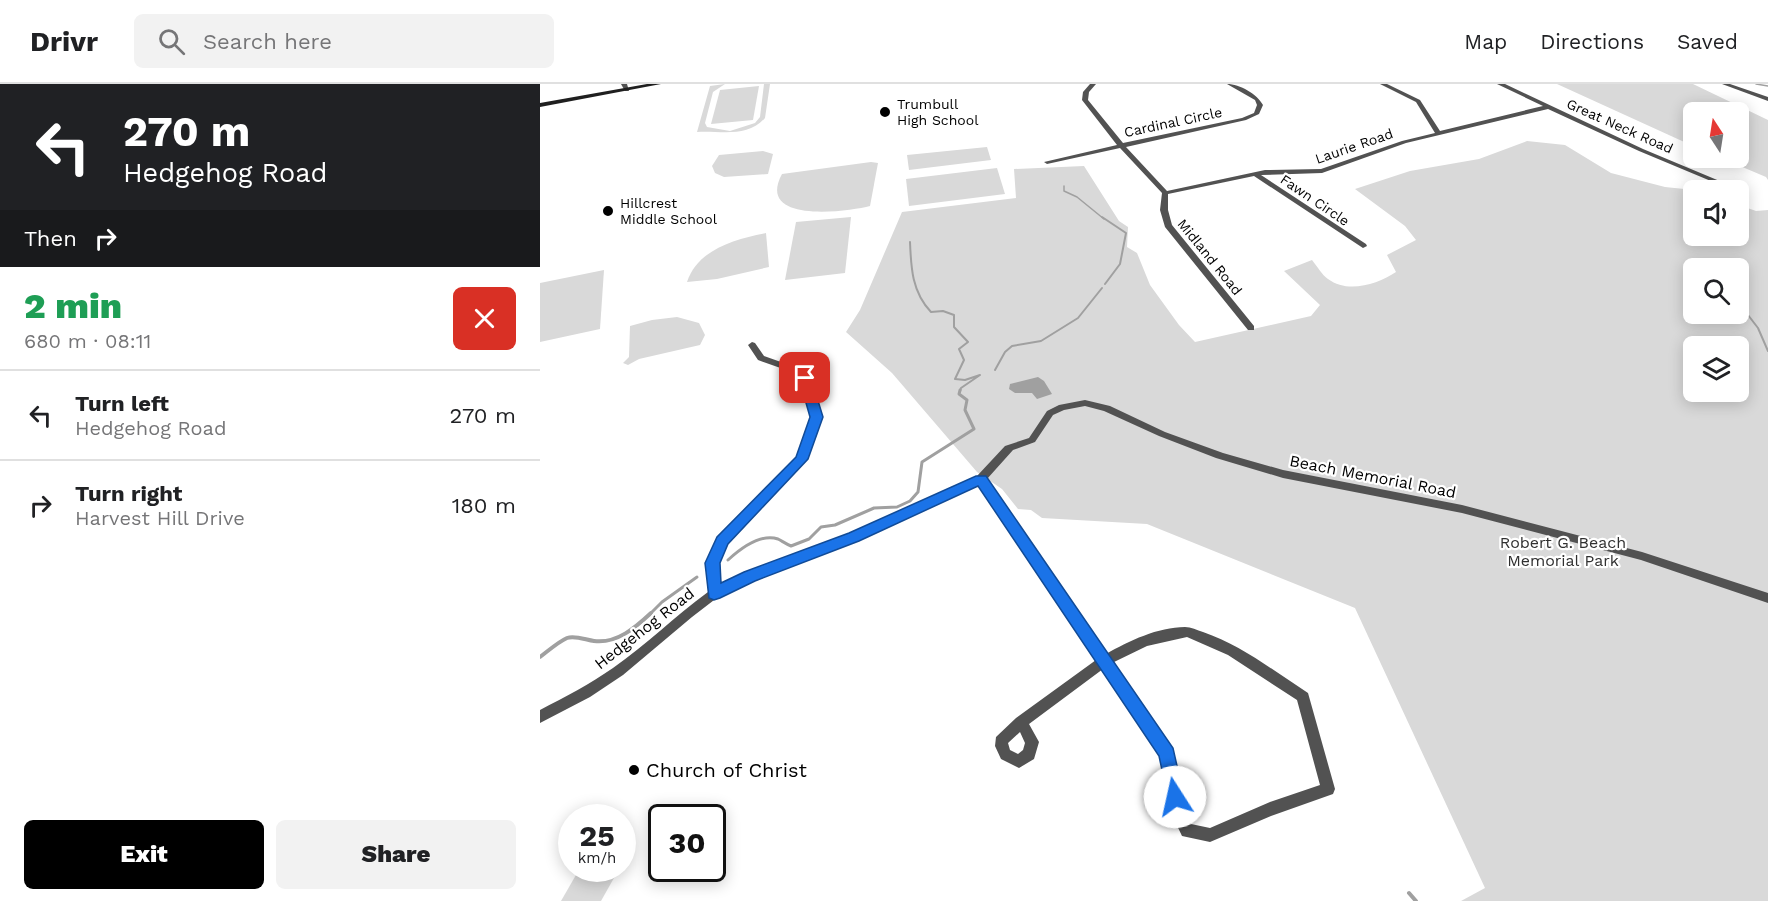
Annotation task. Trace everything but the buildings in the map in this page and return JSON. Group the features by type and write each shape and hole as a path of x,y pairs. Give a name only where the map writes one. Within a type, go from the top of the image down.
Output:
{"street":[{"path":"540,103 637,84"},
{"path":"625,87 658,84"},
{"path":"1093,84 1086,92 1085,100 1121,145 1165,193"},
{"name":"Cardinal Circle","path":"1047,162 1244,119 1256,114 1260,105 1257,99 1230,84"},
{"path":"1383,84 1418,101 1438,133"},
{"name":"Great Neck Road","path":"1500,84 1713,180"},
{"path":"1725,84 1768,99"},
{"name":"Laurie Road","path":"1165,193 1255,174 1282,171 1317,172 1385,147 1548,107"},
{"name":"Fawn Circle","path":"1255,174 1363,246"},
{"name":"Midland Road","path":"1165,193 1164,210 1168,225 1251,328"},
{"path":"714,594 713,563 717,551 731,531 801,459 816,417 805,378 792,369 761,358 752,345"},
{"name":"Beach Memorial Road","path":"995,461 1009,448 1032,440 1050,413 1074,404 1096,405 1189,445 1273,471 1348,488 1404,496 1462,509 1642,556 1768,598"},
{"name":"Hedgehog Road","path":"540,717 585,693 619,671 714,594 750,577 854,537 981,479 995,461"},
{"path":"981,479 1104,661 1167,754 1178,813 1187,831 1210,835 1270,808 1328,789 1303,697 1240,656 1206,637 1187,632 1161,634 1135,643 1104,661 1021,722"}],"green space":[{"path":"725,84 713,92 705,123 707,127 730,131 755,123 760,117 764,84 770,84 765,118 758,125 741,131 697,132 710,86"},
{"path":"1557,84 1693,84 1730,102 1683,102 1683,141"},
{"path":"759,86 753,120 711,124 720,90"},
{"path":"1749,111 1768,120 1768,180 1745,168 1749,168"},
{"name":"Robert G. Beach Memorial Park","path":"1527,141 1565,145 1611,173 1665,187 1683,189 1683,246 1749,246 1749,209 1756,211 1768,210 1768,901 1461,901 1485,888 1355,608 1147,524 1042,518 1031,510 1018,509 1002,489 977,472 892,373 846,332 860,310 902,212 1016,198 1014,169 1084,166 1119,221 1128,227 1127,247 1137,253 1150,285 1179,325 1195,342 1311,316 1320,305 1284,271 1312,260 1326,277 1336,283 1354,287 1381,280 1396,272 1387,255 1416,240 1405,226 1355,189 1410,171 1479,159"},
{"path":"987,147 991,160 909,170 907,155"},
{"path":"763,151 773,154 768,174 724,177 715,173 712,166 719,155"},
{"path":"878,163 870,206 843,211 807,211 792,208 781,201 777,190 782,174"},
{"path":"997,168 1005,194 909,206 906,179"},
{"path":"851,217 845,273 785,280 796,222"},
{"path":"766,233 769,267 717,279 687,282 700,261 719,247"},
{"path":"604,270 600,329 540,342 540,283"},
{"path":"677,317 699,323 705,335 700,345 639,359 628,365 623,363 629,357 630,326"},
{"path":"572,882 612,882 601,901 561,901"}],"shaded area":[{"path":"1038,377 1044,381 1052,394 1037,399 1032,393 1015,393 1009,389 1010,384"}],"waterway":[{"path":"1756,84 1768,86"},
{"path":"1064,186 1064,191 1077,197 1104,219"},
{"path":"1102,217 1126,233 1120,264 1105,284"},
{"path":"910,242 912,270 920,296 931,312 943,311 954,315 954,327 968,342 959,349 964,360 955,379 965,380 980,375 961,388 960,392"},
{"path":"995,370 1005,352 1012,346 1041,341 1078,318 1102,288"},
{"path":"1749,316 1758,328 1768,351"},
{"path":"728,560 757,540 778,539 791,546 809,539 821,527 835,525 874,508 897,507 910,501 918,492 922,462 974,429 965,410 967,400 959,394 960,390"},
{"path":"651,613 662,602 697,577"},
{"path":"540,657 570,637 594,641 618,637 651,613"},
{"path":"1409,893 1416,901"}],"place":[{"name":"Trumbull High School","path":"885,112"},
{"name":"Hillcrest Middle School","path":"608,211"},
{"name":"Church of Christ","path":"634,770"}],"route":[{"path":"805,378 816,417 801,459 723,541 714,557 714,594 750,577 854,537 981,479 1167,754 1175,797"}]}
